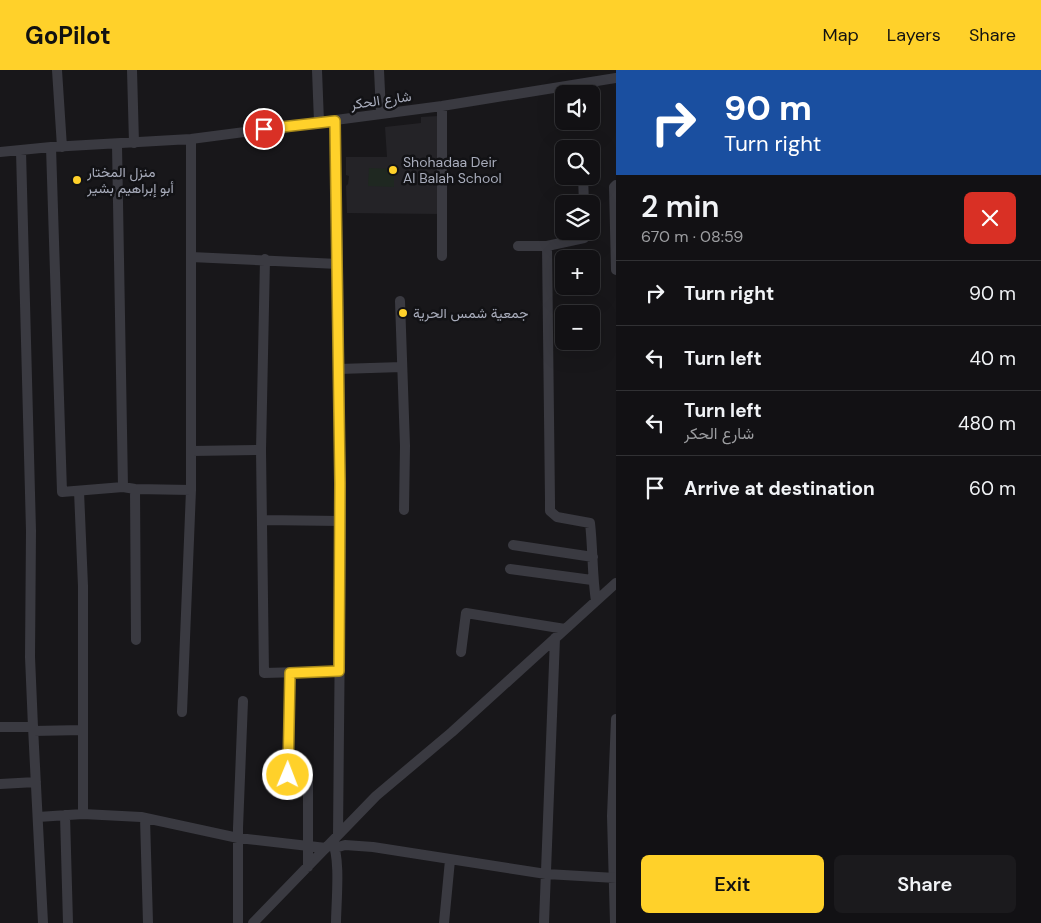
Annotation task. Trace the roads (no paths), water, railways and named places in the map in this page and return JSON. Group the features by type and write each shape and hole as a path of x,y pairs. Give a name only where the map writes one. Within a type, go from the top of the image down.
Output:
{"street":[{"path":"57,70 56,147 62,492 123,486 135,489 191,490"},
{"path":"132,70 134,143"},
{"path":"317,70 319,122"},
{"path":"379,70 380,113"},
{"name":"شارع الحكر","path":"0,152 191,139 442,106 616,78"},
{"path":"442,106 442,256"},
{"path":"335,121 341,521 339,671 333,843 336,864 336,923"},
{"path":"182,712 192,451 191,139"},
{"path":"117,144 123,486"},
{"path":"21,151 31,521 30,657 44,923"},
{"path":"616,185 614,187 616,270"},
{"path":"518,246 546,246 574,240"},
{"path":"546,246 550,511 557,517 590,523 593,557 592,580 596,601"},
{"path":"191,257 338,264"},
{"path":"265,260 261,450 264,672 339,671"},
{"path":"400,301 405,446 404,510"},
{"path":"339,368 402,367"},
{"path":"192,451 261,450"},
{"path":"135,489 136,640"},
{"path":"79,491 83,586 83,814"},
{"path":"262,520 341,521"},
{"path":"513,546 593,557"},
{"path":"510,569 592,580"},
{"path":"253,923 333,843 376,796 452,732 616,583"},
{"path":"460,652 466,613 565,628"},
{"path":"544,923 555,638"},
{"path":"290,673 288,775 308,773 308,867"},
{"path":"238,923 238,838 243,701"},
{"path":"615,923 612,816 616,719"},
{"path":"0,727 83,730"},
{"path":"0,784 36,782"},
{"path":"38,817 83,814 145,818 238,838 308,847 333,843 373,847 546,874 615,878"},
{"path":"65,815 68,923"},
{"path":"145,818 148,923"},
{"path":"444,923 450,860"}],"place":[{"name":"Shohadaa Deir Al Balah School","path":"393,170"},
{"name":"منزل المختار أبو إبراهيم بشير","path":"77,180"},
{"name":"جمعية شمس الحرية","path":"403,313"}]}
